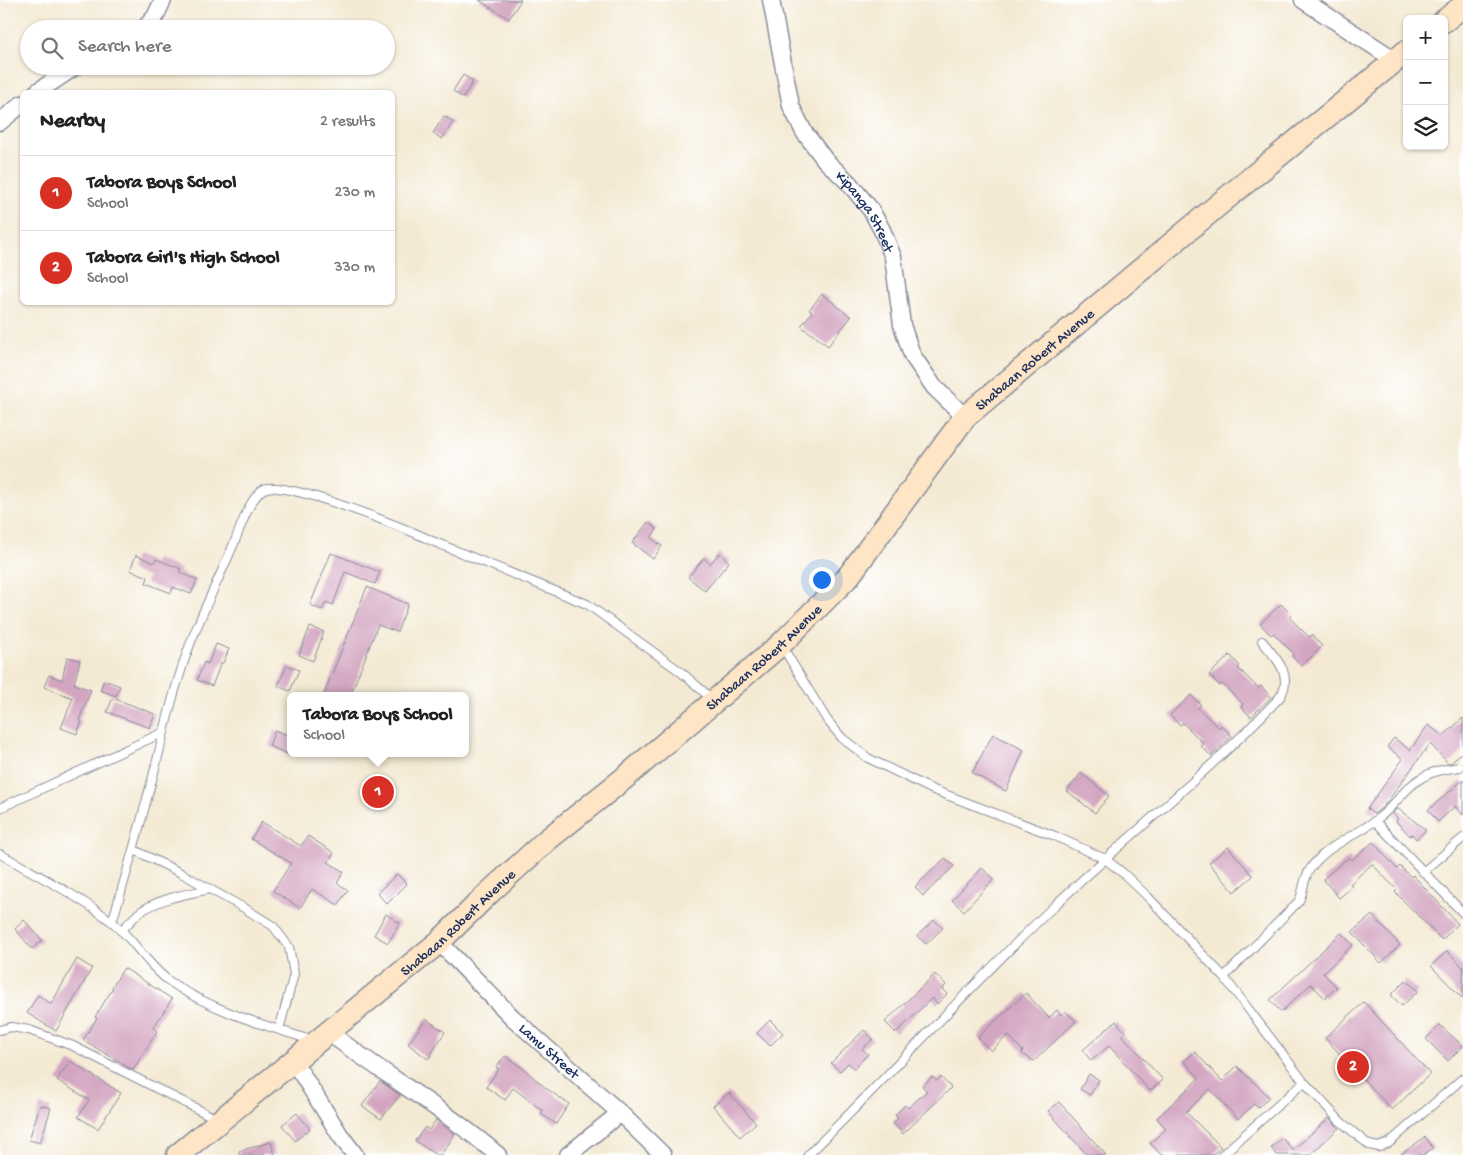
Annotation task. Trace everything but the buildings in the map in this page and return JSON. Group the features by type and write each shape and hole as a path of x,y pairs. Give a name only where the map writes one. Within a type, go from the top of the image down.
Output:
{"street":[{"path":"152,20 163,0"},
{"name":"Kipanga Street","path":"771,0 791,106 804,132 826,160 849,183 871,210 893,257 902,325 912,355 934,387 965,418"},
{"path":"1302,0 1401,55"},
{"path":"1448,18 1463,6"},
{"name":"Shabaan Robert Avenue","path":"178,1155 439,942 497,885 547,840 627,776 781,644 848,576 965,418 1223,201 1401,55"},
{"path":"40,90 62,75"},
{"path":"0,122 20,106"},
{"name":"Lamu Street","path":"439,942 513,1018 620,1113 663,1155"},
{"path":"322,1037 455,1120 498,1155"},
{"path":"293,1060 340,1136 355,1155"},
{"path":"568,1155 620,1113"}],"lane":[{"path":"112,922 134,850 179,674 195,629 248,510 254,499 265,487 279,488 360,511 587,604 673,666 714,701"},
{"path":"808,1155 876,1088 995,963 1105,859 1209,768 1280,698 1286,685 1286,676 1274,655 1262,641"},
{"path":"781,644 827,720 842,738 868,758 931,788 1018,821 1105,859 1148,897 1224,977 1304,1082 1340,1122 1369,1145 1379,1147 1389,1144 1463,1078"},
{"path":"0,808 164,732"},
{"path":"1224,977 1299,901 1302,896 1305,879 1315,862 1336,846 1375,822 1421,778 1439,770 1460,768"},
{"path":"1375,822 1463,913"},
{"path":"1423,872 1463,838"},
{"path":"134,850 210,889 273,926 289,947 294,974 280,1030"},
{"path":"0,854 112,922 148,962 169,981 230,1013 280,1030 322,1037"},
{"path":"121,931 142,911 155,904 180,895 210,889"},
{"path":"0,1030 11,1028 29,1030 74,1046 219,1120"},
{"path":"1222,1155 1304,1082"}],"place":[{"name":"Tabora Boys School","path":"378,792"},
{"name":"Tabora Girl's High School","path":"1353,1067"}]}
